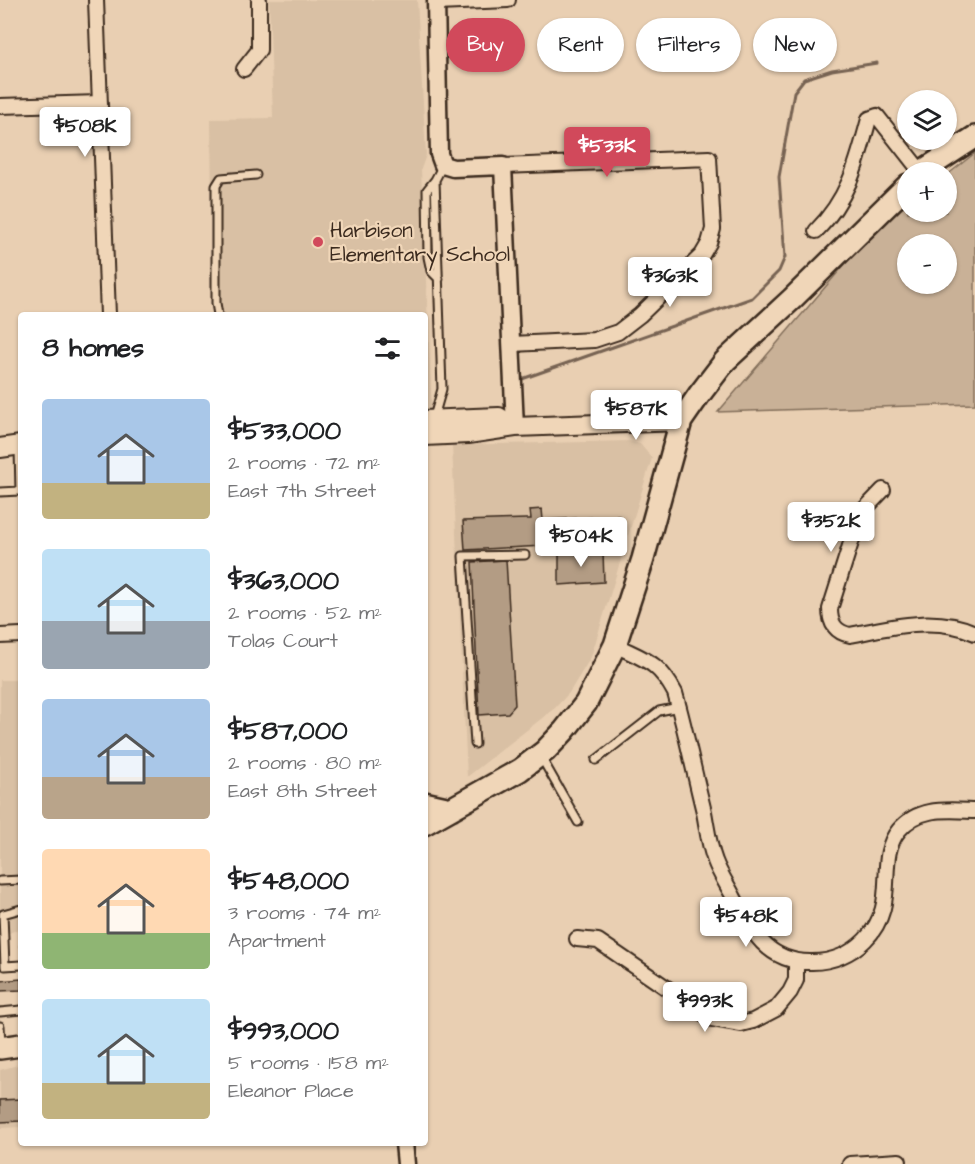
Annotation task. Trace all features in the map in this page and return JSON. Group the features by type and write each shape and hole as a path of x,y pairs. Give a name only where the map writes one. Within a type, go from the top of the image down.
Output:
{"main road":[{"path":"936,162 975,137"},
{"path":"428,822 520,770 540,755 564,731 586,703 615,645 643,559 681,422 725,361 792,299 897,195"},
{"path":"429,420 499,417 515,427"},
{"path":"428,436 468,434 515,427 681,422"},
{"path":"0,448 18,445"},
{"path":"428,804 451,809"},
{"path":"0,1048 18,1045"}],"street":[{"path":"96,0 108,312"},
{"path":"244,69 260,50 259,0"},
{"path":"508,0 436,2 439,154 443,165 453,168 709,158 713,229 702,255 640,315 618,332 594,340 512,344"},
{"path":"0,106 99,103"},
{"path":"816,231 841,201 855,170 869,119 872,116 877,116 913,162"},
{"path":"503,166 515,427"},
{"path":"883,490 860,514 830,609 830,621 842,633 850,635 903,624 948,625 975,633"},
{"path":"0,636 18,635"},
{"path":"615,645 651,663 664,673 675,693 715,861 749,928 762,944 779,956 796,961 819,962 840,957 859,946 872,932 885,905 889,851 895,836 904,824 930,811 975,811"},
{"path":"577,939 598,941 712,1019 741,1023 753,1021 776,1009 790,992 796,980 796,961"},
{"path":"404,1146 406,1164"},
{"path":"850,1164 898,1161"}],"lane":[{"path":"429,420 442,389 435,180 443,165"},
{"path":"218,312 216,186 221,178 256,175"},
{"path":"0,492 18,491"},
{"path":"475,744 463,556 525,555"},
{"path":"596,760 659,711 679,707"},
{"path":"540,755 578,822"},
{"path":"0,880 18,880"},
{"path":"18,910 3,914 2,945 5,966 18,965"},
{"path":"0,1012 18,1010"},
{"path":"0,1026 0,1048"}],"shaded area":[{"name":"Harbison Elementary School","path":"269,0 417,0 426,155 421,169 427,312 213,312 211,119 273,118"},
{"path":"975,153 975,404 718,412 876,228 897,212 897,222 957,222 957,167"},
{"name":"Harbison Elementary School","path":"428,324 432,413 428,413"},
{"path":"629,441 640,444 652,458 591,657 569,693 555,708 467,777 452,445"},
{"path":"0,680 18,680 18,929 0,937"},
{"path":"18,1065 18,1127 0,1128 0,1070"}],"building":[{"path":"542,509 543,520 619,516 619,542 465,550 463,521 531,519 530,510"},
{"path":"603,552 604,582 559,585 559,553"},
{"path":"506,560 515,705 508,713 479,715 472,562"},
{"path":"18,979 18,990 0,991 0,981"},
{"path":"18,1099 18,1121 0,1122 0,1100"}],"waterway":[{"path":"522,379 752,298 779,271 785,257 779,177 794,92 804,79 832,70 877,63"}],"place":[{"name":"Harbison Elementary School","path":"318,242"}]}
